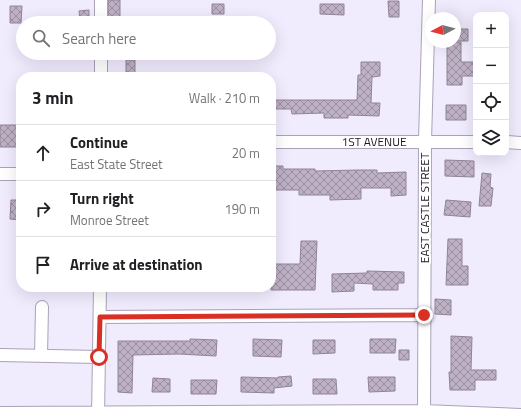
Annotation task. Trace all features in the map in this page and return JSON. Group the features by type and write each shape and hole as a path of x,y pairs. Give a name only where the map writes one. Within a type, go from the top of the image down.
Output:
{"street":[{"path":"101,0 101,16"},
{"name":"EAST CASTLE STREET","path":"424,414 425,141 429,0"},
{"path":"101,60 101,72"},
{"name":"1ST AVENUE","path":"276,142 473,142"},
{"path":"509,142 521,142"},
{"path":"0,174 16,174"},
{"path":"98,415 100,292"},
{"path":"41,356 42,307"},
{"path":"100,317 424,315"},
{"path":"0,355 99,357"},
{"path":"0,413 98,415 521,415"}],"building":[{"path":"108,0 120,0 120,16 108,16"},
{"path":"388,1 399,1 399,17 389,17"},
{"path":"212,4 224,4 224,14 212,14"},
{"path":"320,4 344,4 344,15 320,14"},
{"path":"10,6 22,6 21,16 16,16 16,23 10,23"},
{"path":"89,10 89,16 80,16 79,11"},
{"path":"461,29 468,29 468,41 461,41"},
{"path":"447,48 461,48 461,62 473,62 473,76 462,76 462,85 447,85"},
{"path":"126,60 135,60 135,72 126,72"},
{"path":"361,62 380,62 380,76 372,77 371,103 380,103 379,116 348,115 348,118 324,118 324,113 292,114 291,109 276,109 276,100 357,100 358,75 361,75"},
{"path":"446,105 466,105 466,120 446,120"},
{"path":"0,125 16,125 16,147 0,147"},
{"path":"445,160 474,161 474,177 445,176"},
{"path":"276,166 283,166 283,169 315,169 315,171 377,170 377,173 406,172 406,195 391,196 391,188 361,188 361,199 330,200 330,195 299,195 299,190 276,190"},
{"path":"482,173 491,174 490,187 493,188 491,206 479,206"},
{"path":"11,200 16,200 16,220 10,219"},
{"path":"446,200 471,202 470,217 444,215"},
{"path":"448,239 462,239 462,266 468,266 468,285 446,285"},
{"path":"301,241 317,241 315,290 276,290 276,264 300,264"},
{"path":"367,271 404,272 404,283 398,283 398,290 373,290 373,284 354,283 354,291 332,292 332,274 367,273"},
{"path":"435,299 451,300 451,315 435,314"},
{"path":"451,336 472,337 471,370 496,370 496,380 475,380 475,390 450,390 449,372 451,372"},
{"path":"190,339 217,340 216,356 179,354 133,355 132,393 118,392 118,341 190,341"},
{"path":"253,339 282,340 281,357 253,356"},
{"path":"370,339 396,339 395,353 370,353"},
{"path":"313,340 335,340 335,353 313,354"},
{"path":"399,350 409,350 409,360 399,360"},
{"path":"291,376 292,386 274,388 274,393 241,392 241,377 278,378"},
{"path":"368,377 395,377 395,391 369,392"},
{"path":"153,378 170,379 170,392 152,392"},
{"path":"313,379 336,379 337,394 313,394"},
{"path":"191,380 217,380 216,394 191,394"}],"route":[{"path":"99,357 100,317 424,315"}]}
